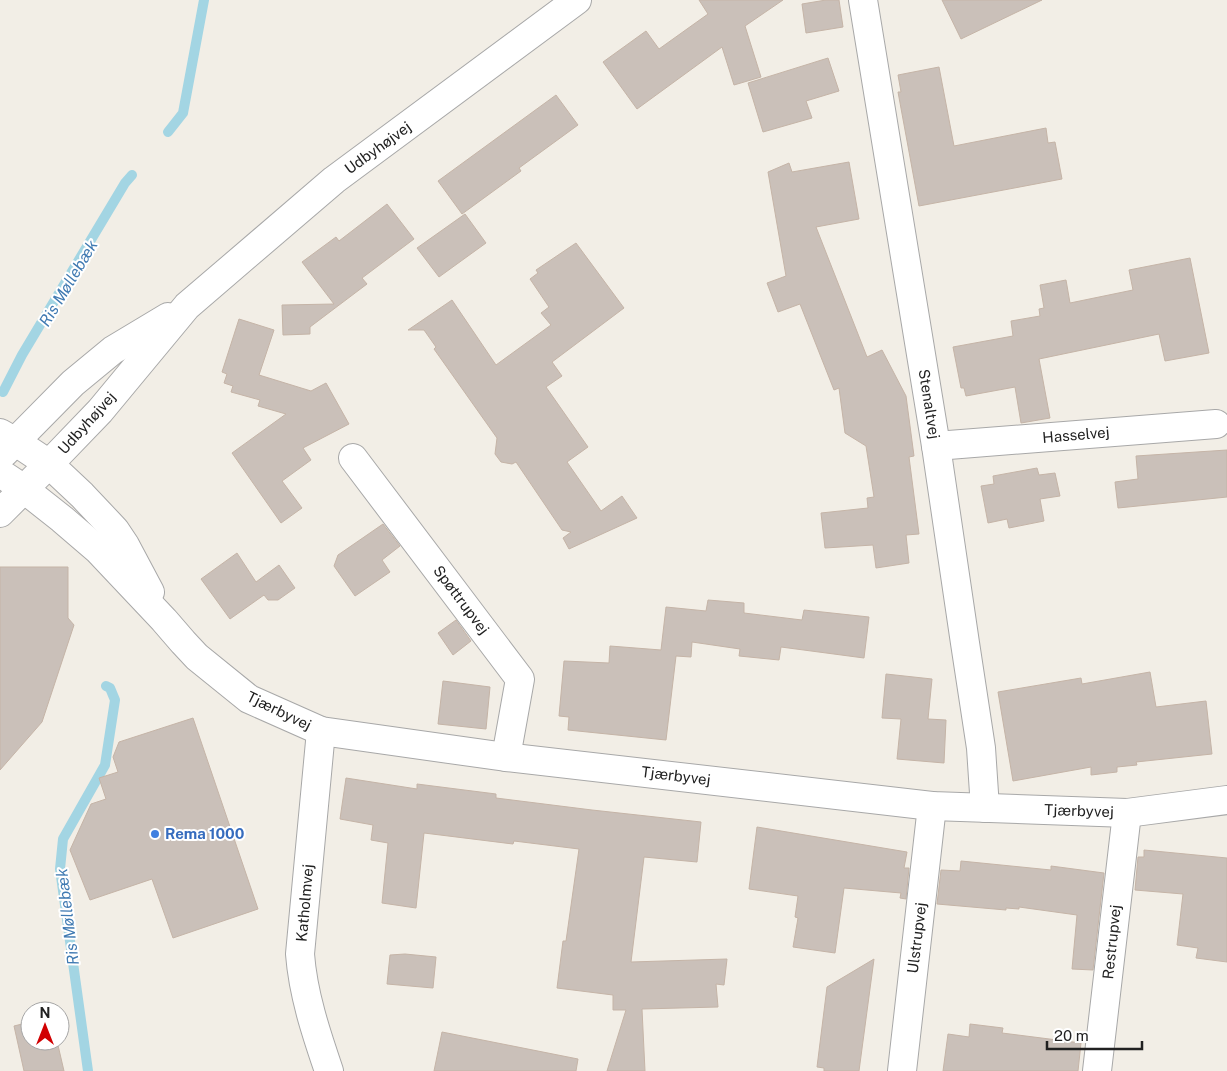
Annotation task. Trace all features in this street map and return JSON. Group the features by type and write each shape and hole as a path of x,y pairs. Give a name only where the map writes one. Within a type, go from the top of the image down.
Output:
{"street":[{"name":"Udbyhøjvej","path":"0,513 100,410 187,306 334,180 577,0"},
{"name":"Stenaltvej","path":"863,0 936,446 981,748 984,808"},
{"name":"Udbyhøjvej","path":"5,444 113,350 187,306"},
{"name":"Hasselvej","path":"936,446 1216,424"},
{"name":"Tjærbyvej","path":"5,444 49,464 115,530 125,545 164,620"},
{"name":"Spøttrupvej","path":"354,458 520,679 506,757"},
{"name":"Tjærbyvej","path":"0,473 24,489 97,549 197,657 249,699 321,731 506,757 932,806 1127,813 1227,800"},
{"name":"Katholmvej","path":"321,731 300,954 310,1012 329,1071"},
{"name":"Ulstrupvej","path":"902,1071 932,806"},
{"name":"Restrupvej","path":"1098,1071 1127,813"}],"building":[{"path":"699,0 783,0 745,26 761,77 734,85 722,47 637,109 603,62 646,31 659,49 708,14"},
{"path":"839,0 843,27 806,33 802,4"},
{"path":"942,0 1042,0 961,39"},
{"path":"828,58 839,91 806,101 812,118 763,132 748,83"},
{"path":"939,67 954,146 1046,128 1048,143 1055,142 1062,179 919,206 898,92 901,92 898,75"},
{"path":"556,95 578,125 519,168 521,171 462,214 438,181"},
{"path":"849,162 859,219 816,227 867,357 882,350 906,396 914,456 909,457 919,534 906,535 909,563 876,568 873,545 825,548 821,513 868,508 867,498 874,497 866,446 845,433 839,388 834,390 800,304 778,312 767,283 786,276 768,172 789,163 792,172"},
{"path":"387,204 414,239 362,278 367,284 310,327 310,334 283,335 282,305 334,304 302,262 336,237 339,241"},
{"path":"465,214 486,243 439,277 417,248"},
{"path":"576,243 624,308 552,362 562,376 546,387 588,447 567,462 601,511 622,496 637,518 569,549 563,538 571,532 562,530 516,462 512,464 501,462 495,454 497,438 434,349 436,347 424,330 408,330 452,300 496,365 551,325 541,313 549,307 530,279 538,273 536,270"},
{"path":"1190,258 1209,353 1165,361 1159,334 1039,359 1050,418 1021,423 1015,387 966,396 964,388 961,388 953,347 1013,336 1011,321 1040,316 1039,309 1044,308 1040,285 1066,280 1070,303 1133,290 1129,270"},
{"path":"239,319 274,330 259,375 311,391 326,383 349,424 303,448 311,460 282,481 302,508 281,523 232,453 286,414 258,406 260,400 231,392 233,386 224,383 227,374 222,372"},
{"path":"1227,450 1227,497 1118,508 1115,482 1138,479 1136,456"},
{"path":"1037,468 1039,475 1055,473 1060,496 1040,499 1044,521 1009,528 1007,519 988,523 981,486 994,484 993,476"},
{"path":"383,524 400,546 382,560 390,572 355,596 334,566 338,555"},
{"path":"237,553 256,582 279,565 295,588 278,600 268,600 264,595 230,619 201,579"},
{"path":"0,567 68,567 68,618 74,625 42,722 0,770"},
{"path":"708,600 744,603 744,613 802,620 804,610 869,617 864,658 781,647 779,660 739,656 740,649 692,642 691,657 676,656 666,740 568,730 569,717 559,716 564,661 609,663 610,646 661,650 666,607 706,611"},
{"path":"456,620 471,641 453,655 438,633"},
{"path":"1150,672 1156,707 1206,701 1212,754 1136,762 1137,765 1117,767 1117,772 1091,775 1091,767 1013,781 998,692 1081,678 1082,684"},
{"path":"886,674 932,679 928,719 946,720 944,763 897,759 901,719 882,718"},
{"path":"443,681 490,687 486,729 438,724"},
{"name":"Rema 1000","path":"193,718 258,909 173,938 152,879 90,900 70,850 91,804 106,799 99,778 118,772 113,757 119,742"},
{"path":"346,778 417,789 417,784 496,794 496,798 701,822 697,862 644,857 631,962 727,959 724,985 716,984 718,1007 642,1009 645,1071 607,1071 626,1010 613,1010 613,995 557,988 563,941 566,941 579,849 514,841 513,844 424,833 416,908 382,903 388,843 371,840 373,825 340,819"},
{"path":"757,827 907,852 904,868 909,868 906,899 900,898 901,893 844,888 835,953 793,947 798,918 795,917 798,896 749,889"},
{"path":"1144,850 1227,858 1227,962 1196,958 1198,948 1177,945 1183,894 1135,890 1138,857 1144,857"},
{"path":"961,861 1051,870 1051,866 1104,873 1093,970 1072,969 1077,915 1019,907 1019,909 1006,908 1006,910 937,904 941,870 960,871"},
{"path":"405,954 436,957 433,988 387,984 390,955"},
{"path":"874,959 859,1071 824,1071 824,1068 817,1067 827,987"},
{"path":"20,1024 20,1051 59,1051 64,1071 24,1071 14,1026"},
{"path":"970,1024 1003,1028 1002,1033 1081,1043 1078,1071 943,1071 948,1034 969,1037"},
{"path":"442,1032 578,1059 576,1071 434,1071"}],"waterway":[{"name":"Ris Møllebæk","path":"168,132 183,113 204,0"},
{"name":"Ris Møllebæk","path":"3,392 22,355 125,183 132,175"},
{"name":"Ris Møllebæk","path":"88,1071 60,869 63,839 105,765 115,700 110,688 106,686"}],"place":[{"name":"Rema 1000","path":"155,834"}]}
